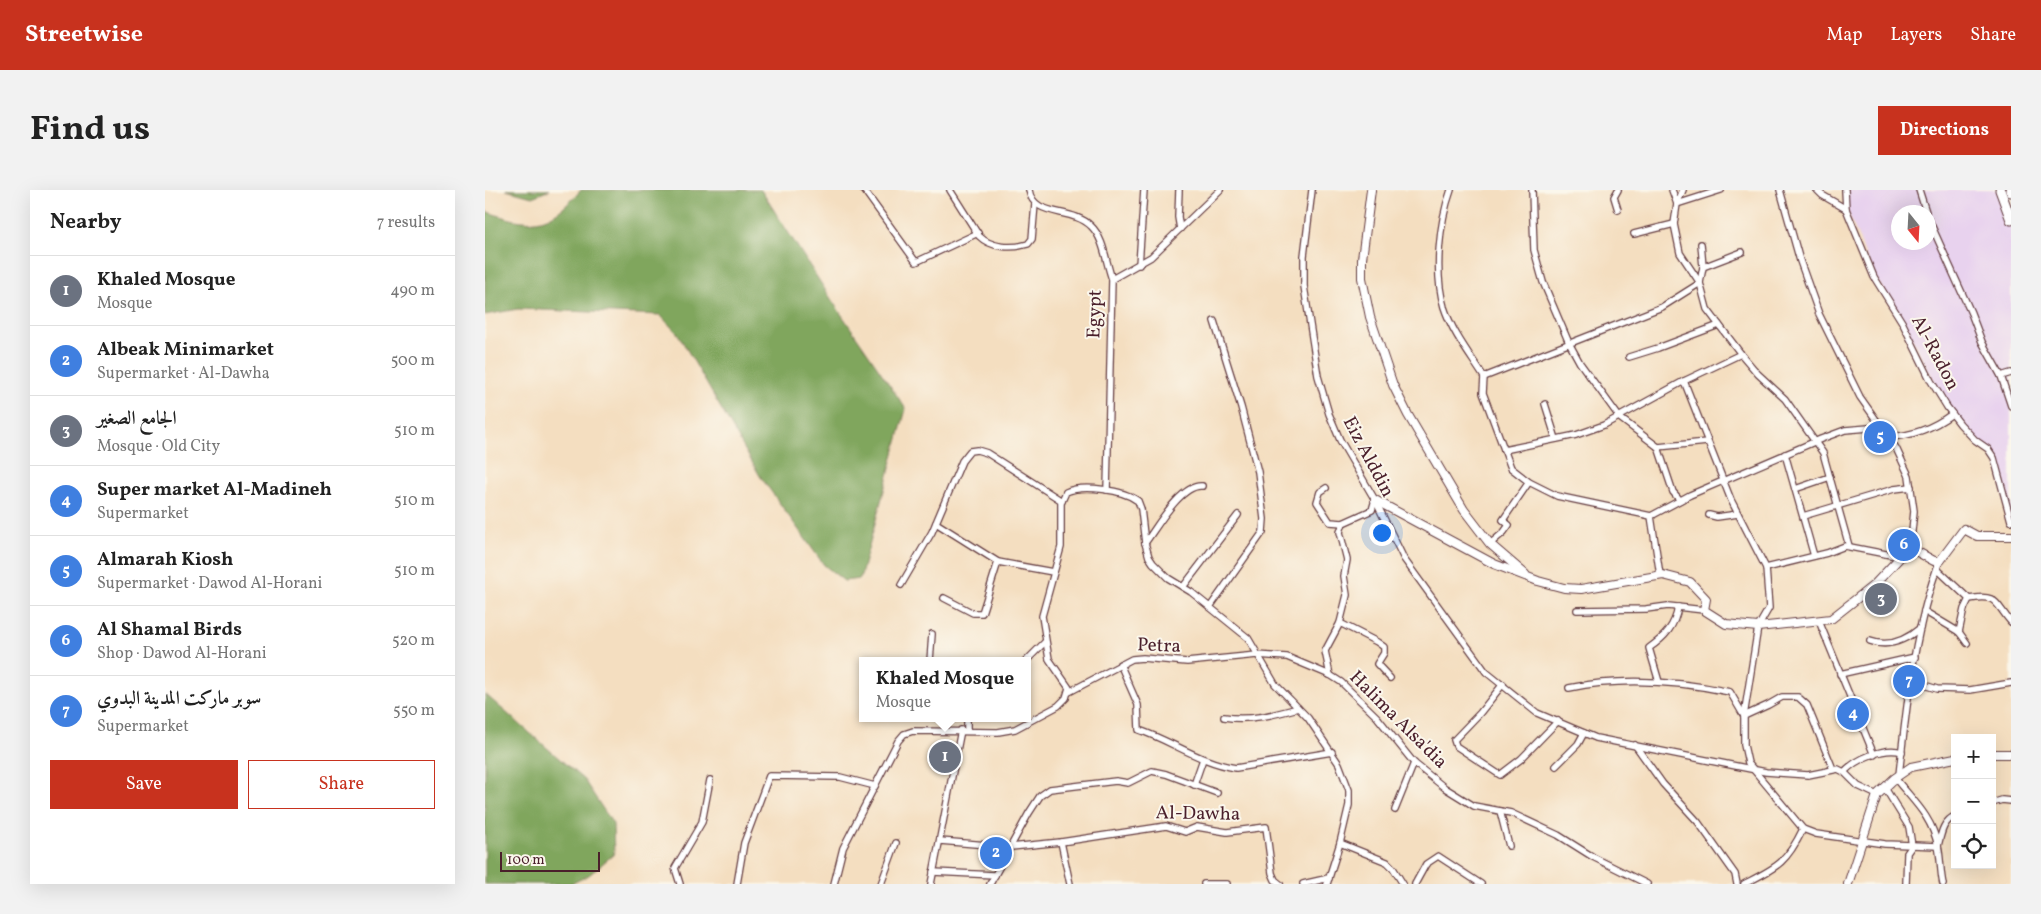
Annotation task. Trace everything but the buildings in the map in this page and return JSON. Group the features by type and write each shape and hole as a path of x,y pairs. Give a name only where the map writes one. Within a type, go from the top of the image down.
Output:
{"main road":[{"path":"2000,190 2011,220"}],"street":[{"path":"864,190 916,262 978,233"},
{"path":"950,190 985,242 1009,246 1028,244 1032,239 1035,204 1029,190"},
{"path":"1139,265 1144,190"},
{"path":"1179,190 1180,229"},
{"name":"Egypt","path":"1107,490 1112,279 1151,257 1220,190"},
{"name":"Eiz Alddin","path":"1312,190 1304,247 1304,286 1318,376 1329,414 1340,440 1375,500 1405,559 1486,672 1537,713 1596,738 1766,772 1808,774 1833,769"},
{"path":"1371,190 1361,269 1374,330 1393,385 1408,415 1456,498 1490,544 1529,577"},
{"path":"1451,190 1441,235 1437,271 1445,308 1461,341 1484,377 1483,393 1509,465 1529,482 1557,496 1651,516 1723,480 1843,431 1881,427"},
{"path":"1532,190 1534,250 1543,282 1569,343 1580,363 1619,417 1658,447 1673,492 1680,500"},
{"path":"1617,210 1614,197 1618,190"},
{"path":"1672,190 1677,204"},
{"path":"1683,190 1677,204 1674,224 1680,253 1700,283 1707,308 1719,325 1758,374 1785,399 1825,458 1849,546"},
{"path":"1677,204 1721,190"},
{"path":"1577,610 1678,607 1704,610 1727,624 1758,628 1831,619 1874,585 1910,550 1914,511 1909,476 1896,448 1860,397 1819,314 1800,260 1780,190"},
{"path":"1817,190 1846,209"},
{"name":"Al-Radon","path":"1845,190 1846,209 1874,277 1902,322 1931,381 1953,414 1975,440 1988,449 1994,458 2011,521"},
{"path":"1919,190 1924,205"},
{"path":"1035,204 1078,216 1092,226 1101,241 1112,279"},
{"path":"1634,234 1674,224"},
{"path":"1936,236 1982,342 2001,376 2011,406"},
{"path":"1484,377 1662,306 1700,283 1703,267 1701,244"},
{"path":"1703,267 1742,252"},
{"path":"1210,607 1263,532 1264,519 1258,472 1241,407 1213,321"},
{"path":"1629,357 1719,325"},
{"path":"1504,450 1576,435 1605,425 1684,381 1741,354"},
{"path":"2001,376 2011,373"},
{"path":"1684,381 1723,480 1766,568 1769,608 1758,628 1744,716 1745,751 1751,768 1803,829 1816,834 1885,844 1938,846"},
{"path":"1545,404 1556,439"},
{"path":"1889,437 1918,432 1935,425 1953,414"},
{"path":"1658,447 1707,442"},
{"path":"901,585 936,523 962,461 973,450 987,453 1061,501"},
{"path":"1785,454 1814,556"},
{"path":"1795,489 1830,477"},
{"path":"1490,544 1504,532 1509,524 1503,520 1529,482"},
{"path":"1145,543 1181,496 1192,487 1202,486"},
{"path":"1803,516 1894,489 1911,487"},
{"path":"1069,692 1067,684 1049,659 1042,616 1061,547 1061,501 1066,492 1080,488 1115,491 1138,502 1141,509 1145,543 1149,558 1159,570 1210,607 1248,638 1275,684 1308,718 1332,752 1345,777 1349,790 1346,820 1328,881 1303,884"},
{"path":"1326,488 1319,492 1317,502 1330,522 1343,523 1371,511 1375,500 1494,564 1529,577 1564,588 1581,589 1660,575 1690,582 1705,599 1704,610"},
{"path":"1709,516 1717,517 1738,514"},
{"path":"1183,587 1238,515"},
{"path":"1651,516 1660,575"},
{"path":"936,523 998,562 1053,572"},
{"path":"1330,675 1325,651 1340,623 1347,592 1344,576 1347,560 1340,532 1343,523"},
{"path":"1943,884 1938,846 1933,829 1923,810 1897,776 1915,657 1929,589 1940,560 1964,529 1977,536 2011,536"},
{"path":"1766,568 1849,546 1901,557"},
{"path":"1910,550 1916,551 1934,562 1940,560"},
{"path":"945,598 973,613 982,613 998,562"},
{"path":"1937,570 1969,599 1988,598 1996,601 2011,622"},
{"path":"1959,632 1963,609 1969,599"},
{"path":"1659,682 1649,648 1665,635 1675,622 1678,607"},
{"path":"1924,611 1959,632 1967,643"},
{"path":"1819,621 1874,755"},
{"path":"1340,623 1384,647 1384,653 1377,664 1390,678"},
{"path":"1870,641 1877,644 1889,644 1905,639 1921,628"},
{"path":"930,657 932,634"},
{"path":"1030,657 1045,642"},
{"name":"Petra","path":"1031,720 1058,706 1069,692 1132,659 1203,662 1257,656"},
{"name":"Halima Alsa'dia","path":"1257,656 1287,657 1330,675 1341,682 1377,718 1414,762 1445,788 1474,806 1511,813 1558,835 1593,857 1647,884"},
{"path":"1840,674 1870,669 1915,657"},
{"path":"1120,664 1138,705 1139,730 1203,759 1225,767 1236,768 1332,752"},
{"path":"1569,688 1613,682 1681,684 1730,692 1744,716"},
{"path":"1910,685 1925,685 1937,689 1970,690 2011,683"},
{"path":"1503,684 1480,713 1454,740 1456,746 1501,775 1521,759 1558,721"},
{"path":"1744,716 1782,697 1798,697 1807,705 1833,769 1844,772 1858,786 1877,795"},
{"path":"1224,717 1249,719 1273,716 1298,708"},
{"path":"931,884 966,722"},
{"name":"Petra","path":"875,786 903,734 918,730 998,732 1015,729 1028,722"},
{"path":"1555,766 1578,744 1584,733"},
{"path":"1635,746 1663,784 1702,827 1735,874 1737,884"},
{"path":"1844,772 1851,766 1889,749 1902,752"},
{"path":"1996,754 2011,754"},
{"path":"1194,785 1203,759"},
{"path":"1848,884 1877,795 1897,776 1911,767 1951,759"},
{"path":"1395,810 1414,762"},
{"path":"990,884 1040,796 1050,789 1116,781 1128,783 1152,771 1166,774 1217,794"},
{"path":"737,884 744,843 769,776 840,777 875,786 843,848 834,884"},
{"path":"680,884 675,868 701,822 710,780"},
{"path":"1885,788 1909,828 1912,846 1907,853 1906,884"},
{"path":"1996,802 2011,801"},
{"path":"1500,811 1509,846"},
{"path":"1938,846 1941,831 1951,818"},
{"name":"Al-Dawha","path":"940,841 1011,848 1166,826 1185,832 1197,827 1227,832 1266,827 1272,873 1279,884"},
{"path":"1744,884 1777,867 1793,850 1803,829"},
{"path":"1061,842 1070,884"},
{"path":"881,884 896,843"},
{"path":"1340,843 1387,862 1403,884"},
{"path":"1415,884 1426,864 1438,856 1481,884"},
{"path":"933,872 995,874"},
{"path":"1204,884 1227,884"}],"shaded area":[{"path":"1845,190 2003,190 2011,208 2011,522 2008,522 1997,459 1953,416 1901,318 1874,275 1847,210"}],"green space":[{"path":"506,190 550,190 532,197"},
{"path":"581,190 761,190 833,302 906,409 860,579 844,581 824,565 760,476 678,334 660,315 518,309 485,315 485,211 514,220 537,221 548,218 558,212"},
{"path":"485,694 584,780 613,824 614,854 589,875 571,884 485,884"}],"place":[{"name":"Almarah Kiosh","path":"1880,437"},
{"name":"Al Shamal Birds","path":"1904,545"},
{"name":"الجامع الصغير","path":"1881,599"},
{"name":"سوبر ماركت المدينة البدوي","path":"1909,681"},
{"name":"Super market Al-Madineh","path":"1853,714"},
{"name":"Khaled Mosque","path":"945,757"},
{"name":"Albeak Minimarket","path":"996,853"}]}
